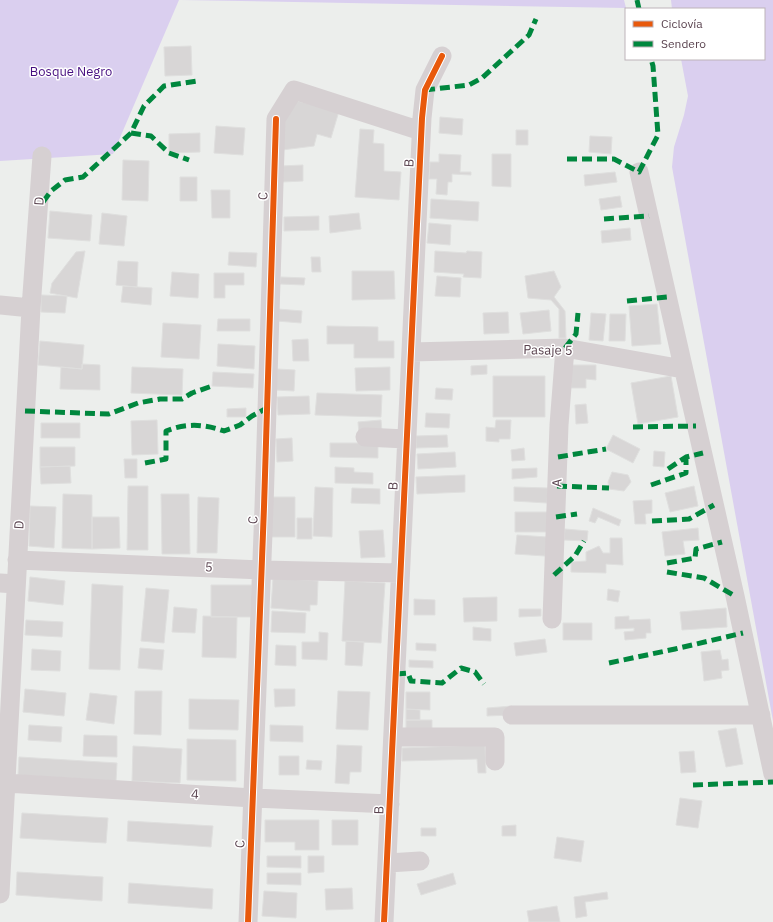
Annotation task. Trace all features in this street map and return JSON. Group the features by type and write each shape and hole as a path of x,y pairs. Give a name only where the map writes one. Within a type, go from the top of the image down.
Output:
{"street":[{"name":"B","path":"384,922 394,737 400,573 421,130 425,90 442,56"},
{"name":"C","path":"248,922 262,570 276,119 294,90 421,130"},
{"name":"D","path":"0,894 8,584 18,560 30,308 42,156"},
{"path":"639,172 773,774"},
{"path":"0,305 30,308"},
{"name":"Pasaje 5","path":"411,352 565,348 683,368"},
{"name":"A","path":"552,619 559,425 565,348"},
{"path":"365,437 406,439"},
{"name":"5","path":"18,560 262,570 400,573"},
{"path":"512,715 761,715"},
{"path":"394,737 495,737 495,761"},
{"name":"4","path":"3,782 253,798 390,804"},
{"path":"388,863 420,861"}],"green space":[{"name":"Bosque Negro","path":"0,0 179,0 113,154 0,161"},
{"path":"181,0 624,0 626,8"},
{"path":"671,0 773,0 773,721 672,167 674,147 688,96 681,60 765,60 765,8 672,8"}],"building":[{"path":"191,46 192,75 165,76 164,47"},
{"path":"293,100 339,111 331,138 317,134 314,146 282,150 279,123"},
{"path":"440,117 463,119 462,135 439,133"},
{"path":"216,126 245,128 243,155 214,153"},
{"path":"360,129 374,130 373,143 384,144 384,171 401,172 399,200 355,197"},
{"path":"516,130 528,130 528,145 516,145"},
{"path":"200,133 200,152 169,153 169,134"},
{"path":"590,136 612,137 611,154 589,152"},
{"path":"439,154 461,155 460,172 471,172 471,175 452,174 452,182 448,182 447,195 436,194 437,179 429,179 430,162 439,162"},
{"path":"492,154 511,154 511,187 492,186"},
{"path":"123,160 149,161 148,201 122,200"},
{"path":"303,165 303,181 282,182 281,166"},
{"path":"615,172 617,182 585,186 584,175"},
{"path":"180,177 197,177 197,201 180,201"},
{"path":"211,190 230,190 230,218 212,218"},
{"path":"620,196 622,207 601,210 599,199"},
{"path":"431,199 479,202 478,221 430,218"},
{"path":"50,211 92,215 90,241 48,238"},
{"path":"102,213 127,216 124,246 99,244"},
{"path":"359,213 361,229 330,233 329,216"},
{"path":"319,216 319,230 284,231 284,217"},
{"path":"429,223 451,225 450,245 427,243"},
{"path":"630,228 631,240 602,243 601,231"},
{"path":"85,251 77,298 50,293 52,283 76,252"},
{"path":"435,251 466,253 467,251 482,252 481,278 463,277 464,274 434,272"},
{"path":"229,252 257,253 256,267 228,265"},
{"path":"311,257 320,257 321,272 312,272"},
{"path":"118,261 138,262 137,287 116,285"},
{"path":"352,271 394,271 395,299 352,300"},
{"path":"554,271 561,287 554,297 565,311 566,338 559,338 559,309 551,300 528,298 525,276"},
{"path":"172,272 199,274 198,298 170,296"},
{"path":"214,273 244,273 244,285 225,285 225,298 214,298"},
{"path":"437,276 461,278 460,297 435,296"},
{"path":"281,277 305,278 304,285 280,284"},
{"path":"123,286 152,288 151,305 121,302"},
{"path":"41,295 67,296 65,313 41,312"},
{"path":"657,304 661,344 632,346 629,306"},
{"path":"278,309 302,311 301,323 277,321"},
{"path":"549,310 551,331 523,334 520,313"},
{"path":"508,312 509,333 484,334 483,313"},
{"path":"591,313 606,314 603,341 589,340"},
{"path":"610,314 626,314 625,341 609,341"},
{"path":"218,319 250,319 250,331 217,331"},
{"path":"163,323 201,325 199,359 161,357"},
{"path":"327,326 378,327 378,341 394,341 394,358 354,358 354,344 327,344"},
{"path":"308,339 309,361 293,361 292,340"},
{"path":"40,341 84,345 82,369 38,365"},
{"path":"218,344 255,346 254,369 217,366"},
{"path":"82,364 100,365 100,390 60,389 61,367 82,369"},
{"path":"487,365 487,374 471,375 471,366"},
{"path":"571,365 596,365 596,380 586,379 586,388 571,388"},
{"path":"132,367 183,369 182,395 131,393"},
{"path":"390,367 390,390 356,391 355,368"},
{"path":"277,369 295,370 294,391 276,390"},
{"path":"213,372 254,374 253,388 212,386"},
{"path":"493,376 545,376 545,417 493,417"},
{"path":"671,376 678,417 638,424 631,383"},
{"path":"436,388 453,389 452,400 435,399"},
{"path":"317,393 382,395 381,417 315,415"},
{"path":"309,396 310,414 278,415 277,397"},
{"path":"586,404 588,423 576,424 575,405"},
{"path":"246,408 246,417 227,417 227,409"},
{"path":"426,413 450,414 449,428 425,427"},
{"path":"157,420 158,454 132,455 131,421"},
{"path":"381,420 382,432 359,434 358,422"},
{"path":"496,420 511,420 510,439 499,439 499,442 486,441 486,427 495,428"},
{"path":"41,423 80,423 80,438 41,438"},
{"path":"447,435 448,447 416,448 416,436"},
{"path":"613,435 640,449 633,463 606,449"},
{"path":"292,438 293,461 277,462 276,439"},
{"path":"330,443 378,443 378,458 330,457"},
{"path":"40,447 75,447 75,466 40,467"},
{"path":"524,448 525,460 512,461 511,450"},
{"path":"654,451 665,452 664,467 653,466"},
{"path":"455,452 456,467 418,469 417,454"},
{"path":"124,459 137,459 137,478 125,478"},
{"path":"70,466 71,483 41,484 40,467"},
{"path":"335,467 354,468 354,472 373,473 373,484 335,483"},
{"path":"537,468 537,477 512,479 512,469"},
{"path":"612,472 628,475 631,482 624,491 609,489 608,482"},
{"path":"465,475 465,492 417,494 416,477"},
{"path":"128,486 148,486 148,550 127,550"},
{"path":"694,486 698,506 670,512 665,493"},
{"path":"315,487 333,488 332,537 313,536"},
{"path":"514,487 548,488 547,503 514,501"},
{"path":"352,488 380,489 380,504 351,503"},
{"path":"63,494 92,495 92,549 62,548"},
{"path":"161,494 189,494 190,554 162,554"},
{"path":"198,497 219,498 217,553 197,553"},
{"path":"271,497 295,497 295,537 271,537"},
{"path":"652,500 652,513 645,514 646,524 635,524 633,501"},
{"path":"30,506 56,507 54,548 29,546"},
{"path":"593,508 621,520 619,526 598,517 595,523 589,521"},
{"path":"515,512 548,512 548,532 515,532"},
{"path":"92,517 119,517 120,548 92,549"},
{"path":"297,518 312,518 312,539 297,539"},
{"path":"698,528 699,540 683,541 685,554 665,556 662,532"},
{"path":"565,529 588,531 587,541 564,540"},
{"path":"383,530 385,557 361,558 359,531"},
{"path":"517,535 547,537 545,556 515,554"},
{"path":"610,538 622,538 623,565 606,564 606,573 571,572 571,562 586,561 586,552 599,546 603,553 610,553"},
{"path":"30,577 65,581 63,605 28,601"},
{"path":"273,578 318,581 317,605 310,605 310,611 271,608"},
{"path":"345,581 385,583 381,643 342,641"},
{"path":"92,584 123,586 120,670 89,669"},
{"path":"211,585 252,585 251,617 211,617"},
{"path":"146,588 169,590 164,643 141,641"},
{"path":"608,589 620,591 618,602 607,600"},
{"path":"497,597 497,621 464,622 463,598"},
{"path":"414,599 435,600 435,615 414,615"},
{"path":"174,607 197,609 195,633 172,632"},
{"path":"726,608 727,627 682,630 680,612"},
{"path":"519,609 541,609 541,616 519,617"},
{"path":"272,611 306,613 305,633 271,632"},
{"path":"203,616 237,617 236,658 202,657"},
{"path":"629,616 629,620 650,619 651,633 646,633 646,638 625,640 624,632 634,631 634,628 615,629 615,617"},
{"path":"26,620 63,622 62,637 25,635"},
{"path":"563,623 592,623 592,640 563,640"},
{"path":"473,627 491,629 491,641 473,640"},
{"path":"319,632 328,633 327,660 302,659 302,642 319,642"},
{"path":"545,639 547,652 516,656 514,643"},
{"path":"346,641 364,642 362,666 345,665"},
{"path":"416,643 436,644 436,651 416,650"},
{"path":"276,645 296,646 296,666 275,665"},
{"path":"140,648 164,650 162,670 138,668"},
{"path":"32,649 61,651 60,671 31,670"},
{"path":"720,650 722,660 728,659 729,670 721,671 722,678 704,681 701,652"},
{"path":"409,660 433,661 433,668 409,667"},
{"path":"25,689 66,693 64,716 23,712"},
{"path":"274,689 295,689 295,706 275,707"},
{"path":"135,691 162,691 161,735 134,734"},
{"path":"338,691 370,692 368,730 336,729"},
{"path":"406,692 430,692 430,710 406,709"},
{"path":"90,693 117,696 114,724 86,720"},
{"path":"189,699 239,700 238,730 189,729"},
{"path":"512,706 512,715 487,716 487,708"},
{"path":"406,709 420,710 420,720 406,720"},
{"path":"406,720 432,720 432,731 406,731"},
{"path":"29,725 62,727 61,742 28,740"},
{"path":"270,725 303,726 303,742 270,741"},
{"path":"736,728 743,764 726,767 718,731"},
{"path":"84,735 117,736 117,757 83,756"},
{"path":"187,739 236,740 236,781 187,780"},
{"path":"337,745 362,746 361,772 350,772 349,784 335,783"},
{"path":"485,745 486,773 478,773 477,759 402,761 402,748"},
{"path":"133,746 182,749 180,783 132,781"},
{"path":"694,751 696,772 681,773 679,752"},
{"path":"279,756 299,756 299,775 279,775"},
{"path":"19,757 117,763 116,781 18,775"},
{"path":"307,760 322,761 321,770 306,769"},
{"path":"680,798 702,801 698,828 676,825"},
{"path":"22,813 108,818 106,843 20,838"},
{"path":"265,820 319,820 319,850 295,850 295,842 265,842"},
{"path":"332,820 358,820 358,845 332,845"},
{"path":"128,821 213,826 211,847 127,841"},
{"path":"516,825 516,836 502,836 502,826"},
{"path":"421,828 436,828 436,836 421,836"},
{"path":"557,837 584,841 581,862 554,858"},
{"path":"267,856 301,856 301,868 267,867"},
{"path":"308,856 324,856 324,872 308,873"},
{"path":"17,872 103,877 102,901 16,895"},
{"path":"267,873 301,873 301,885 267,884"},
{"path":"453,873 456,884 421,895 417,884"},
{"path":"129,883 213,889 212,909 128,903"},
{"path":"352,888 353,909 326,910 325,889"},
{"path":"264,891 297,893 296,918 262,916"},
{"path":"607,892 608,899 585,902 587,916 576,918 574,897"},
{"path":"557,906 560,922 529,922 527,911"}],"marked path":[{"path":"637,0 639,8"},
{"path":"425,90 469,85 482,78 529,35 536,19"},
{"path":"567,159 614,159 639,172 658,135 651,60"},
{"path":"43,202 51,191 65,180 83,177 131,133 144,106 164,86 197,81"},
{"path":"131,133 151,136 169,153 189,160"},
{"path":"604,219 649,216"},
{"path":"627,301 667,297"},
{"path":"565,348 576,334 578,313"},
{"path":"25,411 109,414 138,403 160,399 182,399 192,393 212,386"},
{"path":"145,463 166,459 166,431 173,428 195,425 224,431 240,425 252,416 267,408"},
{"path":"633,427 696,426"},
{"path":"558,457 606,449"},
{"path":"668,469 686,457 703,453"},
{"path":"651,485 686,473 686,457"},
{"path":"557,486 609,488"},
{"path":"652,521 689,519 714,505"},
{"path":"556,517 577,514"},
{"path":"554,575 575,556 584,541"},
{"path":"667,563 695,558 696,549 722,542"},
{"path":"667,572 704,578 735,596"},
{"path":"609,663 743,633"},
{"path":"396,674 408,673 411,681 442,683 461,668 475,672 484,684"},
{"path":"693,785 773,782"}],"cycle path":[{"path":"384,922 422,118 425,90 442,56"},
{"path":"248,922 264,507 276,119"}]}
